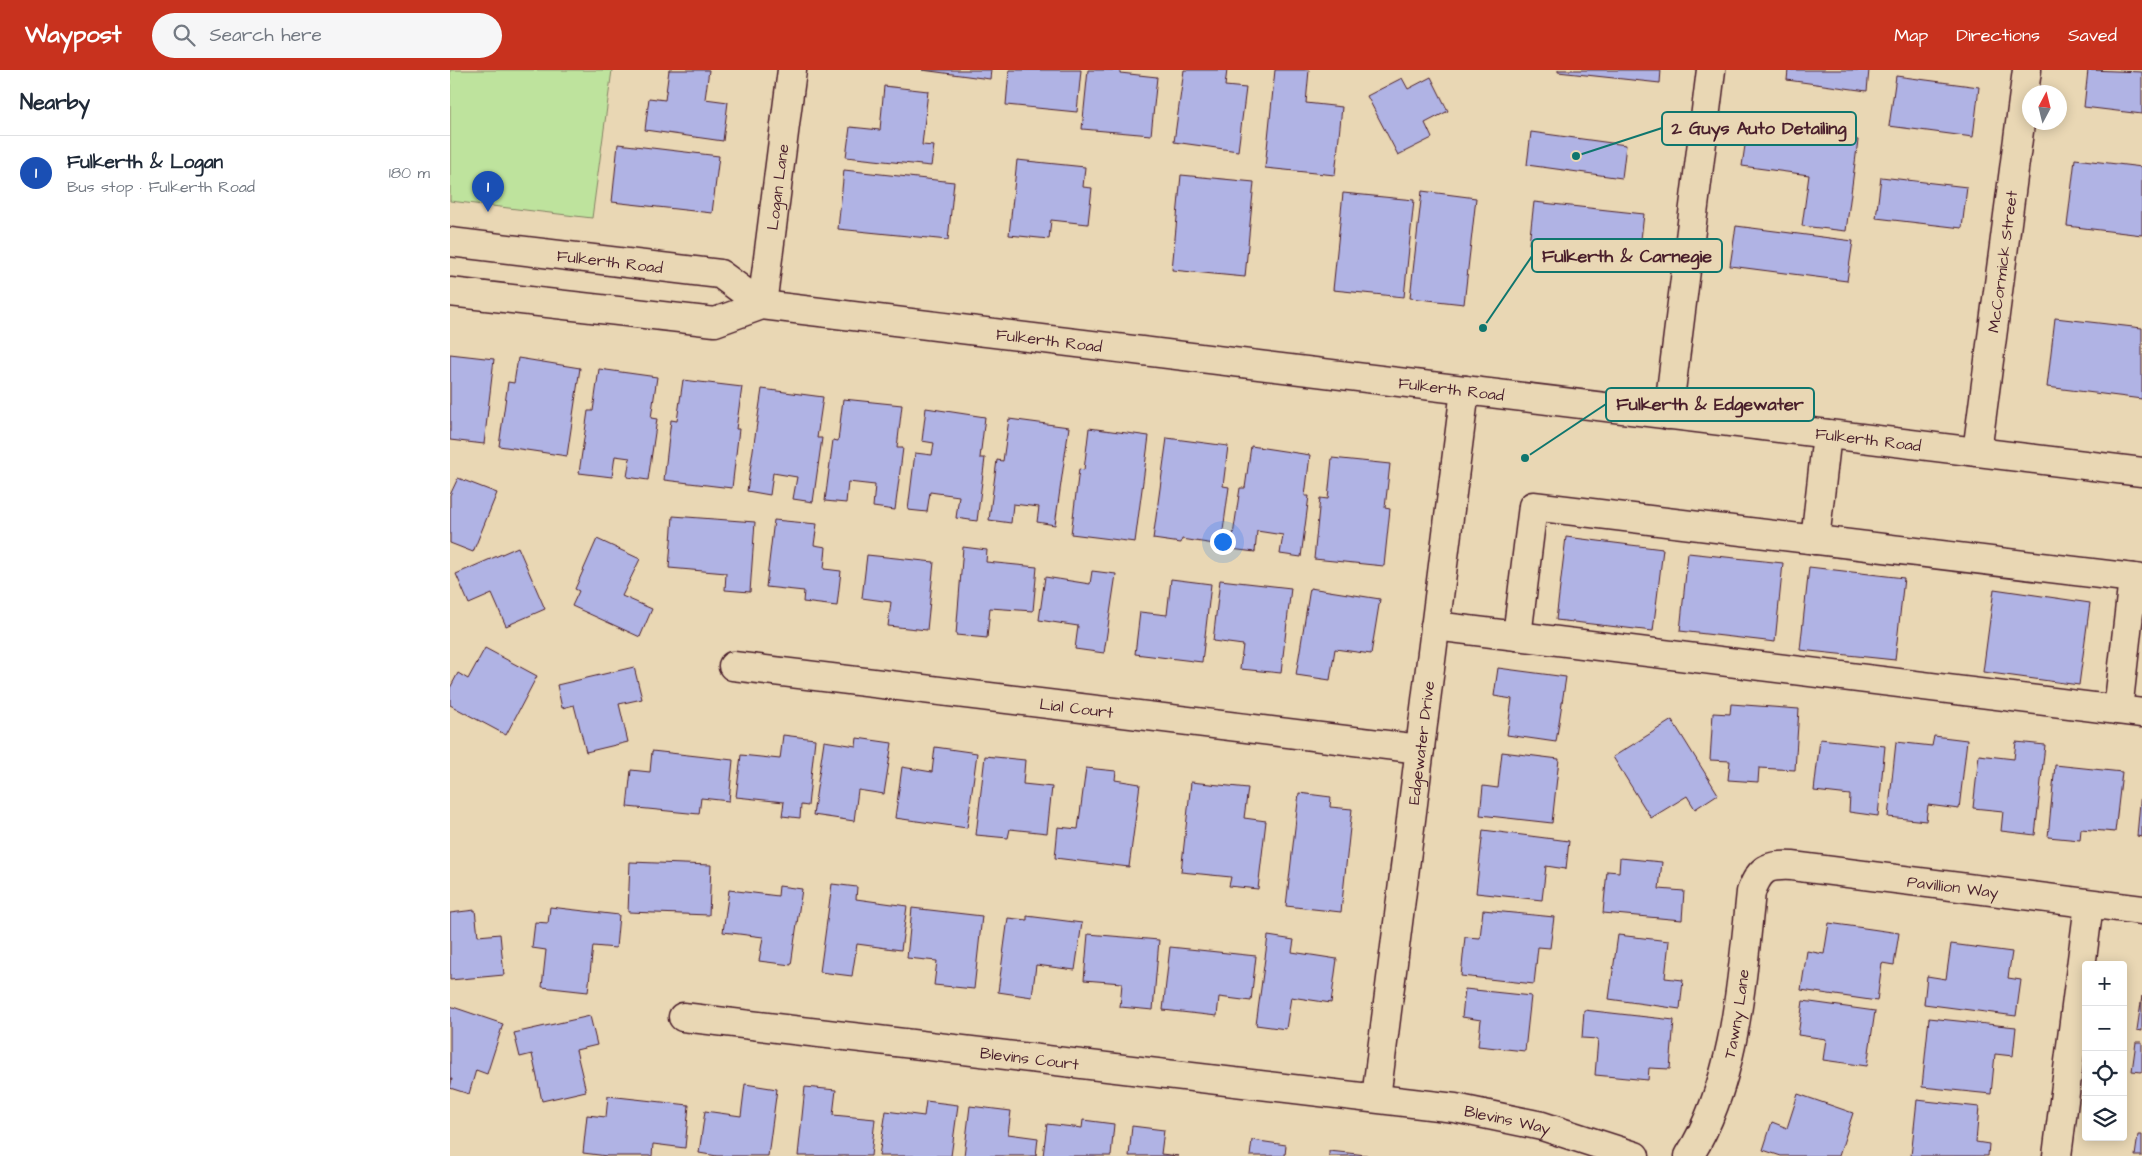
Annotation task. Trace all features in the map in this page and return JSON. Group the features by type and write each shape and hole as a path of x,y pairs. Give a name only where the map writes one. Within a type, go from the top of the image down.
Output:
{"street":[{"name":"Logan Lane","path":"762,305 792,70"},
{"path":"1668,415 1711,70"},
{"name":"McCormick Street","path":"1977,452 2027,70"},
{"name":"Fulkerth Road","path":"450,242 720,274 762,305"},
{"name":"Fulkerth Road","path":"450,292 715,322 762,305 2142,472"},
{"name":"Edgewater Drive","path":"1376,1098 1465,390"},
{"path":"1815,540 1827,434"},
{"path":"1435,626 2130,711 2138,578 1533,506 1517,636"},
{"name":"Lial Court","path":"733,666 1420,749"},
{"name":"Pavillion Way","path":"1765,868 1792,866 2142,910"},
{"name":"Tawny Lane","path":"1689,1156 1707,1121 1725,1066 1737,1008 1751,892 1755,880 1765,868"},
{"path":"2057,1156 2089,904"},
{"name":"Blevins Court","path":"683,1017 1376,1098"},
{"name":"Blevins Way","path":"1376,1098 1456,1108 1494,1115 1542,1126 1635,1156"}],"green space":[{"path":"450,70 612,70 592,218 450,201"}],"building":[{"path":"669,70 709,70 705,99 728,102 723,141 645,130 649,98 665,100"},
{"path":"922,70 991,70 990,79"},
{"path":"1009,70 1081,70 1077,112 1006,105"},
{"path":"1088,70 1121,70 1120,73 1157,77 1151,135 1082,129"},
{"path":"1184,70 1227,70 1225,86 1246,88 1238,151 1174,142"},
{"path":"1275,70 1309,70 1306,103 1342,107 1335,175 1265,168"},
{"path":"1558,70 1661,70 1660,83 1558,72"},
{"path":"1788,70 1869,70 1867,91 1787,80"},
{"path":"2088,70 2142,72 2142,114 2084,107"},
{"path":"1896,76 1979,87 1973,137 1889,126"},
{"path":"1431,77 1448,111 1425,123 1432,138 1398,155 1367,96 1402,78 1408,89"},
{"path":"884,86 928,91 922,145 934,146 931,166 846,157 850,127 880,130"},
{"path":"1748,125 1858,140 1846,231 1802,226 1809,175 1742,166"},
{"path":"1531,132 1626,145 1622,178 1527,165"},
{"path":"618,144 719,156 712,213 612,202"},
{"path":"2075,159 2142,167 2142,235 2067,226"},
{"path":"1017,160 1085,167 1083,187 1092,188 1088,224 1051,220 1049,239 1009,235"},
{"path":"844,170 954,182 948,240 838,229"},
{"path":"1181,175 1254,182 1245,277 1172,270"},
{"path":"1881,177 1967,187 1962,228 1876,218"},
{"path":"1422,191 1476,198 1464,304 1410,298"},
{"path":"1343,193 1414,200 1404,297 1333,290"},
{"path":"1534,202 1644,214 1639,256 1529,244"},
{"path":"1736,226 1853,241 1847,281 1730,266"},
{"path":"2055,318 2142,328 2142,399 2047,387"},
{"path":"450,354 494,359 484,444 450,440"},
{"path":"518,358 580,368 567,456 499,446 508,382 514,383"},
{"path":"599,369 657,377 651,418 657,419 648,480 627,477 630,458 615,456 612,477 579,473 588,411 593,411"},
{"path":"683,380 742,387 736,429 739,429 732,488 664,480 671,420 677,421"},
{"path":"762,389 823,397 817,438 822,438 813,502 793,499 797,477 773,473 770,495 747,491"},
{"path":"843,399 902,405 897,448 903,448 895,510 873,507 875,485 848,482 846,503 825,501 833,440 838,441"},
{"path":"926,408 985,417 980,458 985,458 977,521 956,518 959,496 930,492 927,512 908,510 915,453 932,455 934,443 922,441"},
{"path":"1009,419 1069,427 1055,525 1037,522 1039,507 1013,504 1011,523 989,520 997,460 1003,461"},
{"path":"1089,428 1149,436 1135,542 1071,534 1079,469 1084,470"},
{"path":"1167,438 1228,446 1223,486 1229,487 1221,545 1182,539 1181,543 1153,539"},
{"path":"1251,446 1310,455 1305,496 1309,496 1301,557 1280,554 1283,535 1257,531 1255,552 1231,549 1240,488 1245,488"},
{"path":"1332,458 1390,464 1385,508 1390,509 1384,566 1314,559 1320,498 1328,499"},
{"path":"458,478 497,493 473,552 450,543 450,495"},
{"path":"673,516 755,522 750,592 725,590 726,573 669,568"},
{"path":"774,520 817,524 814,545 826,547 824,569 841,571 837,606 803,602 804,591 766,587"},
{"path":"1566,537 1663,549 1653,631 1556,620"},
{"path":"597,539 640,559 622,596 652,609 640,637 572,606 579,591 575,589"},
{"path":"518,547 545,609 506,626 492,594 469,604 456,574"},
{"path":"963,547 987,550 986,562 1037,567 1033,611 990,608 987,638 956,635"},
{"path":"1688,553 1783,563 1775,642 1680,631"},
{"path":"867,555 934,562 927,630 888,626 891,602 862,598"},
{"path":"1809,567 1904,578 1895,660 1800,650"},
{"path":"1092,571 1116,574 1104,653 1075,649 1078,626 1039,620 1045,577 1090,584"},
{"path":"1171,579 1211,584 1202,662 1135,654 1140,612 1167,615"},
{"path":"1220,580 1291,588 1281,673 1240,669 1243,645 1213,641"},
{"path":"1310,588 1380,599 1371,654 1335,649 1330,680 1296,675"},
{"path":"1994,589 2090,603 2079,685 1983,672"},
{"path":"485,648 537,676 506,735 450,705 450,688 458,673 468,679"},
{"path":"634,667 642,699 619,704 628,742 586,752 574,705 562,708 557,685"},
{"path":"1498,668 1566,677 1556,742 1507,735 1512,699 1494,696"},
{"path":"1731,704 1799,709 1795,770 1759,768 1758,782 1728,780 1730,761 1710,760 1713,713 1730,714"},
{"path":"1672,720 1718,794 1695,809 1687,796 1651,818 1613,757"},
{"path":"783,735 815,739 808,806 801,805 800,818 782,816 784,802 736,797 741,755 780,759"},
{"path":"1934,736 1967,740 1959,809 1928,805 1926,821 1888,817 1896,742 1932,746"},
{"path":"857,738 892,743 884,794 858,790 854,821 813,815 824,741 856,746"},
{"path":"1820,739 1885,746 1878,816 1849,812 1850,795 1814,791"},
{"path":"2016,742 2045,745 2035,835 2001,831 2003,811 1973,808 1979,755 2014,759"},
{"path":"935,747 977,753 967,828 895,818 902,767 932,772"},
{"path":"652,751 733,760 729,801 701,798 699,814 627,807 631,770 650,772"},
{"path":"1502,752 1559,759 1552,823 1480,815 1483,786 1498,788"},
{"path":"985,756 1025,760 1023,784 1052,787 1047,833 1010,829 1008,838 976,835"},
{"path":"2055,765 2122,772 2115,832 2081,829 2080,840 2048,837"},
{"path":"1086,768 1116,771 1115,780 1140,784 1129,867 1055,858 1058,827 1078,829"},
{"path":"2142,780 2142,837 2137,836"},
{"path":"1191,782 1248,788 1244,818 1266,821 1258,889 1229,886 1231,877 1181,872"},
{"path":"1299,793 1331,797 1330,807 1352,809 1341,912 1286,906"},
{"path":"1483,830 1569,841 1566,869 1546,866 1542,900 1476,893"},
{"path":"1620,858 1662,862 1659,889 1684,891 1682,920 1603,913 1607,871 1619,872"},
{"path":"630,862 711,865 709,915 628,912"},
{"path":"832,884 857,887 856,899 907,906 901,950 857,944 852,976 820,972"},
{"path":"779,886 802,889 791,965 759,961 763,937 723,932 729,890 778,896"},
{"path":"550,907 619,915 616,948 593,946 588,992 542,987 546,950 532,948 535,922 548,923"},
{"path":"912,908 982,916 974,989 934,985 937,961 907,958"},
{"path":"475,910 478,936 500,934 504,975 450,980 450,913"},
{"path":"1483,910 1554,917 1550,948 1538,947 1534,984 1461,976 1465,937 1480,938"},
{"path":"1027,916 1082,923 1075,970 1036,965 1032,997 998,992 1008,918 1027,920"},
{"path":"1829,923 1899,933 1894,965 1882,963 1877,1001 1801,990 1807,951 1824,954"},
{"path":"1088,934 1159,940 1153,1010 1120,1007 1122,983 1084,980"},
{"path":"1618,935 1669,941 1665,978 1683,980 1680,1009 1609,999"},
{"path":"1268,936 1294,940 1292,952 1337,959 1331,1003 1291,997 1286,1029 1256,1025"},
{"path":"1951,944 2012,952 2008,978 2021,980 2016,1016 1924,1004 1927,976 1946,979"},
{"path":"1170,947 1256,956 1251,1001 1219,997 1217,1016 1163,1010"},
{"path":"1465,989 1531,996 1525,1051 1478,1046 1481,1020 1462,1017"},
{"path":"2142,996 2142,1031 2137,1030"},
{"path":"1803,1001 1875,1011 1867,1066 1823,1060 1826,1039 1798,1035"},
{"path":"450,1006 503,1024 487,1074 476,1070 469,1094 450,1088 452,1079 450,1079"},
{"path":"1584,1010 1674,1020 1670,1069 1649,1068 1648,1080 1595,1075 1598,1039 1582,1038"},
{"path":"590,1016 597,1045 576,1050 586,1091 542,1101 532,1054 520,1057 514,1033"},
{"path":"1929,1018 2016,1027 2013,1056 1995,1054 1991,1094 1922,1087"},
{"path":"2136,1042 2142,1042 2142,1072 2132,1071"},
{"path":"745,1084 777,1089 768,1156 717,1156 699,1153 705,1111 741,1116"},
{"path":"805,1087 836,1090 833,1115 875,1119 871,1156 798,1156"},
{"path":"1798,1094 1853,1113 1839,1156 1781,1156 1763,1150 1772,1122 1787,1128"},
{"path":"608,1096 689,1105 685,1148 653,1144 652,1156 607,1156 583,1153 587,1115 606,1117"},
{"path":"1917,1100 1979,1107 1976,1142 1989,1144 1988,1156 1911,1156"},
{"path":"926,1101 958,1105 951,1156 879,1156 886,1111 924,1116"},
{"path":"970,1106 1011,1111 1008,1134 1038,1138 1036,1156 964,1156"},
{"path":"1083,1120 1114,1124 1111,1156 1043,1156 1047,1124 1082,1128"},
{"path":"1132,1126 1164,1130 1161,1154 1179,1156 1129,1156"},
{"path":"2138,1135 2142,1135 2142,1156 2135,1156"},
{"path":"1252,1140 1286,1145 1285,1156 1250,1156"},
{"path":"1329,1151 1367,1155 1367,1156 1329,1156"}],"place":[{"name":"2 Guys Auto Detailing","path":"1576,156"},
{"name":"Fulkerth & Logan","path":"488,212"},
{"name":"Fulkerth & Carnegie","path":"1483,328"},
{"name":"Fulkerth & Edgewater","path":"1525,458"}]}
